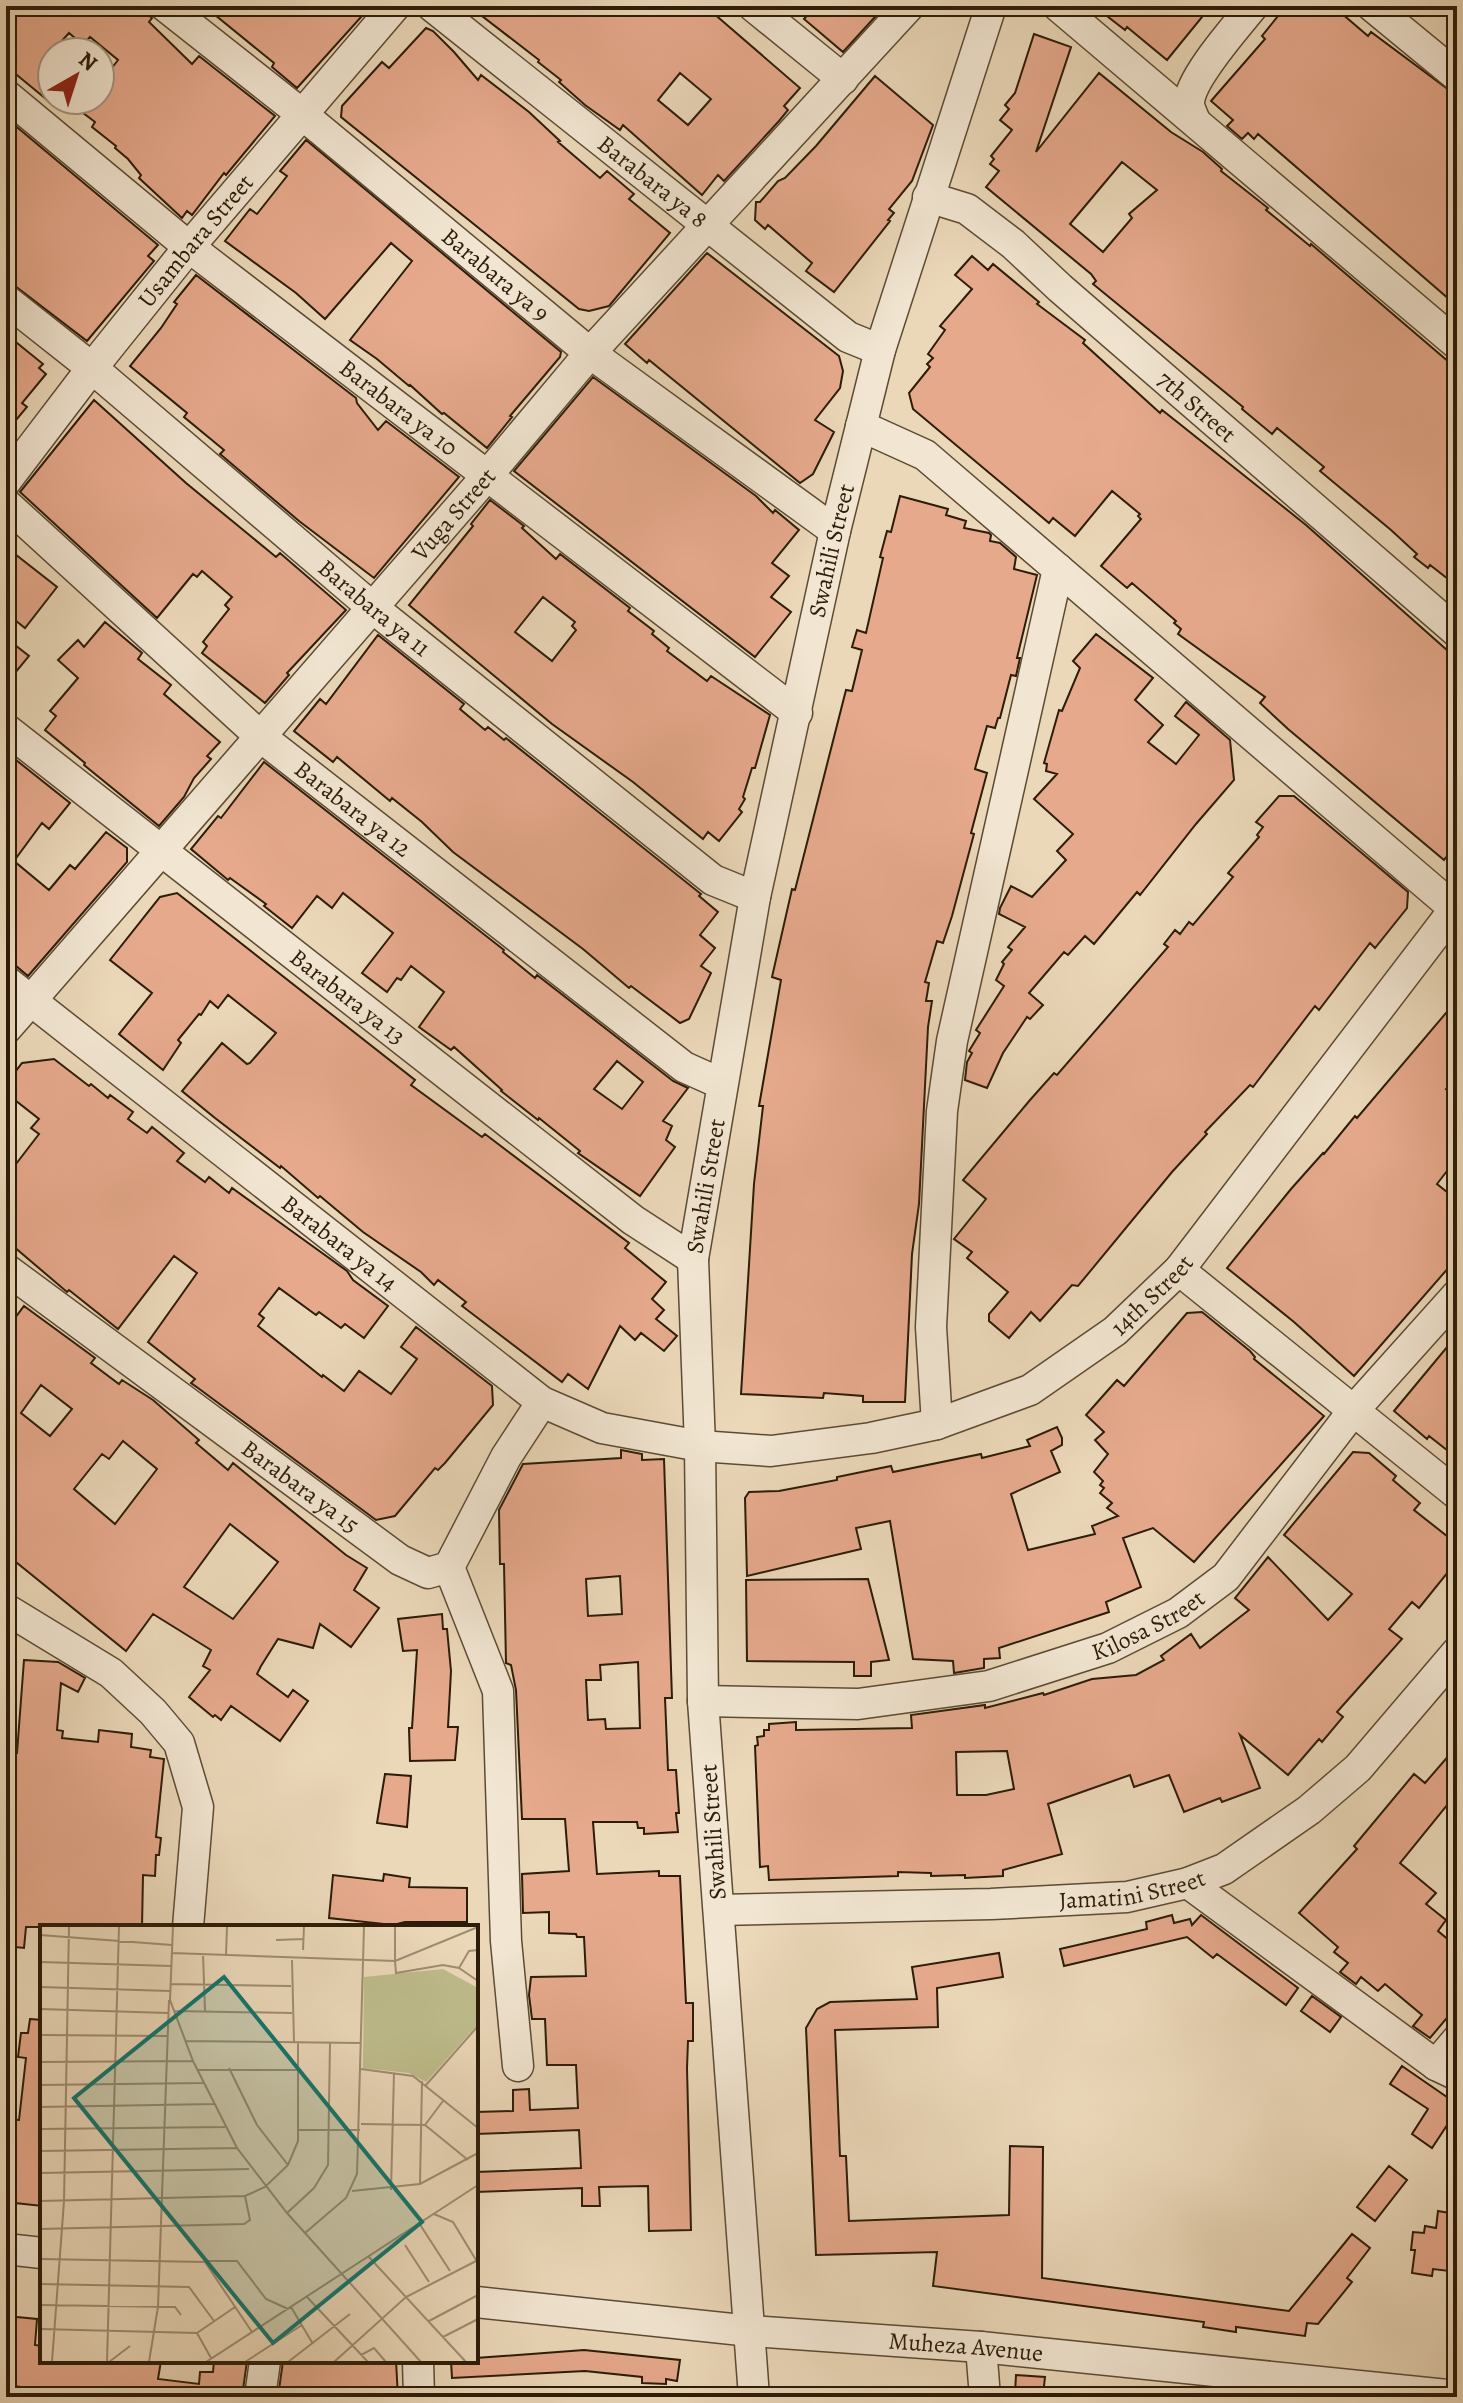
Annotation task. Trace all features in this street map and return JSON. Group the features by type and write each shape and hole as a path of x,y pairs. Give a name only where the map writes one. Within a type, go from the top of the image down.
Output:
{"street":[{"name":"Barabara ya 9","path":"165,6 303,115 590,353 835,531"},
{"name":"Usambara Street","path":"6,481 189,247 395,6"},
{"name":"Barabara ya 8","path":"432,6 848,337 880,350"},
{"path":"753,6 843,79"},
{"name":"Vuga Street","path":"6,1029 373,608 590,353 909,6"},
{"name":"Swahili Street","path":"754,2397 703,1701 700,1446 693,1259 755,897 835,531 880,350 991,6"},
{"path":"1058,6 1457,344"},
{"path":"1195,121 1189,103 1194,88 1214,54 1253,6"},
{"path":"1372,6 1457,76"},
{"name":"Barabara ya 10","path":"6,95 189,247 797,713"},
{"name":"7th Street","path":"928,197 967,209 1013,244 1457,632"},
{"name":"Barabara ya 11","path":"6,300 92,368 373,608 713,880 755,897"},
{"path":"861,426 925,455 1456,908"},
{"name":"Barabara ya 12","path":"6,504 261,737 684,1067 722,1084"},
{"path":"937,1424 931,1327 942,1111 950,1055 1058,569"},
{"name":"Barabara ya 13","path":"6,729 633,1220 693,1259"},
{"name":"14th Street","path":"700,1446 771,1451 871,1438 937,1424 1030,1390 1115,1331 1179,1270 1456,908"},
{"name":"Barabara ya 14","path":"6,981 542,1402 602,1428 700,1446"},
{"name":"Barabara ya 15","path":"6,1269 400,1560 428,1573 449,1567"},
{"path":"1179,1270 1457,1494"},
{"name":"Kilosa Street","path":"703,1701 858,1704 989,1686 1108,1648 1178,1613 1226,1577 1353,1411 1457,1295"},
{"path":"518,2066 506,1941 498,1691 449,1567 506,1457 542,1402"},
{"path":"6,1609 111,1673 153,1712 179,1743 198,1807 188,1925"},
{"name":"Jamatini Street","path":"719,1910 991,1904 1127,1897 1188,1883 1224,1869 1257,1848 1339,1785 1358,1768 1457,1652"},
{"path":"1188,1883 1446,2070 1457,2040"},
{"path":"6,2249 40,2253"},
{"name":"Muheza Avenue","path":"478,2302 751,2331 981,2347 1447,2396"},
{"path":"981,2347 985,2397"},
{"path":"260,2397 265,2363"},
{"path":"418,2363 419,2397"}],"building":[{"path":"6,6 139,6 152,18 149,22 192,64 199,56 275,116 226,175 224,173 192,215 187,211 182,218 139,178 141,175 128,159 92,127 95,122 87,116 116,116 116,36 72,36 69,33 66,36 36,36 36,91 6,66"},
{"path":"204,6 371,6 297,88 272,67 274,63"},
{"path":"469,6 641,6 649,12 653,6 705,6 800,88 784,106 788,110 779,121 724,181 718,175 702,195 623,125 620,130 585,105 539,60","holes":["680,73 711,99 688,125 658,100"]},
{"path":"815,6 885,6 843,52 804,19"},
{"path":"1094,6 1211,6 1167,60 1127,27 1125,30"},
{"path":"1286,6 1298,13 1305,6 1333,6 1368,36 1371,32 1457,96 1457,306 1258,134 1254,139 1248,133 1242,139 1227,126 1233,120 1211,101 1265,39 1262,36"},
{"path":"426,28 454,52 478,80 481,75 529,112 600,178 607,171 634,194 629,199 670,233 609,306 589,311 579,309 341,117 342,106 382,62 389,68"},
{"path":"1034,34 1071,47 1036,152 1099,73 1171,132 1203,152 1221,171 1268,208 1266,210 1311,244 1457,369 1457,586 1414,557 1417,554 1391,530 1320,471 1324,467 1277,428 1272,434 1093,284 1096,281 1091,274 986,187 999,171 990,164 994,159 991,156 1012,130 1000,120 1009,109 1005,105 1015,93","holes":["1122,162 1157,190 1129,214 1132,218 1103,252 1070,224"]},
{"path":"875,76 933,125 912,181 889,209 894,213 890,221 834,292 806,271 812,263 768,225 765,229 755,220 756,202 760,202 816,146"},
{"path":"6,118 158,245 148,256 154,261 87,341 6,279"},
{"path":"306,140 561,352 487,448 350,340 412,261 391,243 325,319 296,293 225,241 250,209 257,214 287,176 280,171"},
{"path":"707,253 839,356 843,371 840,388 815,420 834,432 813,474 800,483 625,344"},
{"path":"972,256 988,270 993,264 1039,302 1037,304 1085,340 1083,343 1160,413 1162,410 1306,525 1457,659 1457,844 1444,860 1288,729 1260,703 1265,697 1178,634 1181,629 1174,623 1176,621 1132,583 1127,588 1101,566 1141,519 1140,514 1112,491 1075,536 1053,518 1049,523 913,409 909,393 930,367 927,364 933,358 928,354 945,330 940,326 972,289 955,275"},
{"path":"196,275 356,398 378,430 386,421 459,477 374,578 299,521 220,454 224,450 184,417 187,413 130,366 161,328 177,304 174,302"},
{"path":"6,334 43,364 39,368 46,374 22,403 27,407 6,432"},
{"path":"593,377 799,530 772,563 789,576 771,597 791,612 755,657 514,471"},
{"path":"94,400 186,483 276,557 280,553 346,610 287,673 289,675 265,703 202,653 207,646 203,642 229,609 225,605 232,597 202,571 197,577 193,574 157,618 20,492"},
{"path":"900,496 948,509 946,515 966,521 964,528 989,533 990,541 1000,543 1016,557 1014,569 1037,575 1017,658 1020,658 1016,676 1011,675 995,728 987,726 975,769 987,773 952,916 943,943 937,941 925,982 929,983 926,1001 932,1001 919,1204 912,1254 905,1402 863,1402 863,1396 824,1393 823,1398 741,1394 754,1184 763,1106 759,1106 781,980 772,977 792,889 795,890 846,690 852,691 862,650 852,647 857,630 866,633 883,558 880,557 887,531 891,532"},
{"path":"490,500 524,526 522,528 556,559 560,554 630,608 628,611 654,631 652,634 669,648 667,651 707,681 711,676 770,715 743,797 745,799 739,809 742,812 719,841 708,832 703,839 633,782 552,724 409,605 473,526 471,524","holes":["543,597 575,622 572,626 576,630 552,661 515,632"]},
{"path":"6,547 57,587 25,628 6,613"},
{"path":"105,622 142,653 138,659 171,685 164,694 220,742 207,756 211,759 194,778 184,797 159,826 45,730 56,716 50,711 78,678 58,660 78,640 84,647"},
{"path":"1096,634 1153,678 1135,700 1163,725 1148,742 1176,764 1199,735 1175,716 1186,702 1230,740 1234,780 1140,895 1137,892 1094,944 1085,936 1068,955 1064,952 1029,993 1043,1005 1030,1019 1027,1017 1003,1053 987,1088 965,1080 967,1062 972,1053 969,1051 980,1033 976,1030 1004,986 996,980 1004,964 1002,962 1012,950 1008,947 1025,927 999,914 1000,908 1011,886 1032,897 1066,860 1057,851 1073,834 1034,799 1057,774 1046,771 1047,764 1044,763 1059,710 1062,711 1080,668 1073,661"},
{"path":"378,635 464,704 460,709 485,730 488,727 504,740 506,738 701,894 699,896 718,912 700,935 715,948 701,966 711,973 689,1019 680,1023 631,986 629,988 583,949 453,852 392,798 390,801 337,757 333,762 294,731 320,699 326,704"},
{"path":"6,638 29,656 6,684"},
{"path":"6,752 70,803 49,829 42,823 14,861 49,890 70,865 75,869 106,832 127,848 127,862 28,976 16,966 6,963"},
{"path":"264,762 504,950 535,978 537,975 673,1081 688,1088 663,1121 672,1126 666,1140 675,1147 640,1196 578,1153 580,1151 501,1091 454,1047 451,1050 419,1027 444,992 411,966 387,992 362,973 393,933 343,893 332,908 317,896 292,928 264,906 266,904 230,878 228,880 191,849 218,816 221,818","holes":["617,1061 643,1082 622,1109 594,1089"]},
{"path":"1279,796 1294,796 1408,892 1407,908 1375,948 1370,943 1319,1010 1315,1006 1253,1087 1250,1085 1205,1132 1207,1134 1078,1286 1072,1285 1040,1321 1031,1312 1009,1338 989,1321 989,1314 1008,1292 967,1258 972,1252 954,1239 986,1199 963,1180 1030,1100 1054,1073 1057,1075 1168,947 1164,944 1175,930 1180,934 1189,922 1193,925 1233,877 1228,873 1259,837 1257,835 1263,827 1256,822"},
{"path":"177,893 415,1080 411,1085 482,1137 485,1134 629,1243 625,1248 666,1282 652,1299 664,1310 656,1319 677,1336 664,1351 641,1333 635,1340 620,1326 588,1389 568,1374 562,1382 462,1306 466,1302 438,1280 434,1285 421,1272 363,1232 215,1118 182,1091 222,1043 247,1064 276,1033 228,995 218,1008 210,1001 178,1040 181,1043 163,1070 119,1034 152,993 110,960 160,897"},
{"path":"1457,1000 1457,1076 1446,1089 1457,1098 1457,1158 1437,1184 1457,1200 1457,1258 1354,1376 1227,1268 1291,1189 1355,1116 1357,1118"},
{"path":"54,1059 89,1086 91,1084 108,1098 110,1095 133,1112 128,1119 147,1133 152,1127 184,1153 177,1161 205,1182 209,1177 229,1193 232,1188 347,1271 353,1280 388,1306 364,1338 345,1324 341,1328 319,1312 316,1315 279,1288 259,1314 264,1318 258,1326 322,1377 344,1391 359,1371 391,1394 417,1359 401,1347 416,1327 492,1386 493,1405 445,1463 438,1470 435,1468 395,1516 376,1520 191,1383 195,1379 148,1342 197,1273 174,1256 118,1329 69,1290 67,1292 6,1240 6,1177 39,1134 31,1128 39,1119 6,1093 6,1084 22,1063"},
{"path":"24,1306 95,1358 91,1363 119,1384 122,1380 153,1400 228,1470 233,1463 346,1555 367,1568 354,1590 379,1608 351,1647 320,1624 313,1648 278,1639 261,1666 257,1674 288,1697 293,1690 308,1701 280,1741 231,1706 221,1720 189,1697 210,1670 203,1666 211,1650 153,1614 126,1651 6,1554 6,1330","holes":["41,1385 72,1409 50,1436 21,1413","123,1441 157,1469 115,1524 74,1489 102,1454 109,1459","230,1524 278,1562 233,1619 184,1587"]},
{"path":"1202,1312 1324,1416 1194,1562 1153,1528 1123,1538 1141,1587 1106,1602 1109,1612 999,1648 1000,1658 984,1659 984,1668 954,1673 953,1661 913,1659 890,1521 856,1528 861,1549 747,1576 745,1498 749,1492 779,1491 891,1466 893,1472 981,1454 982,1458 1030,1446 1027,1440 1057,1427 1062,1445 1051,1451 1060,1472 1011,1494 1028,1550 1095,1534 1092,1526 1118,1516 1107,1508 1112,1503 1100,1493 1104,1488 1100,1485 1103,1481 1094,1472 1108,1454 1095,1440 1104,1432 1086,1415 1117,1380 1124,1386 1187,1313"},
{"path":"1457,1335 1457,1458 1429,1436 1427,1439 1394,1411"},
{"path":"621,1450 642,1454 642,1460 664,1459 672,1698 665,1698 668,1770 676,1770 678,1832 644,1834 644,1828 638,1828 637,1822 593,1822 597,1874 659,1871 659,1876 680,1876 686,2003 693,2003 693,2041 688,2041 687,2068 691,2230 649,2231 648,2186 599,2187 600,2206 582,2206 582,2188 478,2192 478,2172 581,2168 579,2130 478,2134 478,2112 513,2111 513,2090 529,2089 530,2110 578,2108 576,2065 547,2065 545,2019 532,2019 529,1995 531,1977 586,1976 584,1937 549,1933 549,1912 523,1913 522,1874 569,1871 565,1819 522,1819 516,1690 511,1665 506,1663 504,1564 500,1564 499,1510 523,1464 621,1458","holes":["620,1576 622,1614 588,1616 586,1579","638,1662 640,1728 606,1729 605,1719 588,1720 586,1680 601,1680 600,1665"]},
{"path":"1353,1452 1369,1453 1396,1476 1393,1480 1420,1503 1414,1510 1457,1544 1457,1561 1419,1608 1412,1602 1389,1629 1402,1639 1337,1712 1343,1717 1288,1775 1240,1735 1260,1788 1222,1802 1220,1798 1184,1812 1169,1775 1134,1787 1130,1775 1048,1804 1062,1854 1003,1870 1003,1876 965,1878 965,1875 931,1876 931,1873 898,1872 898,1876 769,1880 768,1866 760,1867 755,1746 758,1745 757,1737 764,1736 764,1730 769,1730 769,1724 796,1722 796,1730 912,1728 911,1715 985,1705 985,1708 1044,1695 1092,1679 1136,1675 1164,1660 1161,1656 1191,1634 1200,1648 1249,1610 1235,1598 1268,1557 1328,1620 1352,1594 1284,1535","holes":["1007,1751 1014,1789 986,1795 957,1795 956,1752"]},
{"path":"868,1579 889,1660 871,1662 871,1676 854,1676 854,1662 747,1661 746,1580"},
{"path":"442,1614 443,1629 447,1629 451,1671 448,1727 458,1727 455,1760 410,1761 409,1728 412,1728 417,1650 403,1651 398,1619"},
{"path":"24,1660 58,1662 85,1678 78,1692 61,1683 57,1730 63,1731 62,1738 98,1742 99,1730 132,1734 131,1747 151,1750 150,1757 164,1759 156,1837 161,1838 159,1855 156,1855 155,1876 143,1875 142,1925 26,1927 24,1948 6,1946 6,1802 10,1802"},
{"path":"1457,1746 1457,1793 1400,1863 1436,1893 1426,1904 1446,1920 1438,1931 1457,1947 1457,2006 1430,2038 1413,2026 1422,2015 1385,1984 1378,1991 1361,1977 1356,1984 1340,1972 1348,1963 1334,1952 1338,1947 1299,1913 1357,1849 1354,1846 1414,1774 1425,1783"},
{"path":"385,1774 411,1776 407,1827 377,1823"},
{"path":"384,1874 410,1878 409,1887 467,1888 467,1922 405,1922 393,1925 329,1918 333,1875 383,1881"},
{"path":"1172,1915 1174,1923 1190,1919 1192,1925 1201,1915 1298,1988 1286,2005 1217,1954 1213,1958 1187,1937 1064,1966 1060,1949 1147,1929 1146,1922"},
{"path":"999,1953 1003,1977 937,1988 938,2027 835,2030 840,2156 846,2156 849,2221 1009,2215 1010,2146 1043,2147 1042,2278 1289,2311 1352,2234 1370,2248 1347,2278 1352,2282 1318,2324 1307,2323 1305,2336 1236,2327 1236,2332 1203,2327 1204,2322 933,2286 937,2252 816,2255 806,2028 817,2009 830,2002 917,1999 912,1967"},
{"path":"1312,1996 1341,2017 1330,2032 1301,2011"},
{"path":"30,2019 40,2020 40,2206 6,2202 6,2119 19,2120 26,2058 18,2057 21,2033 28,2033"},
{"path":"1402,2066 1457,2104 1457,2110 1432,2148 1412,2134 1428,2109 1390,2084"},
{"path":"1389,2166 1407,2180 1375,2221 1357,2207"},
{"path":"1438,2211 1456,2214 1454,2237 1457,2239 1449,2271 1433,2269 1432,2276 1412,2273 1415,2250 1411,2250 1413,2232 1424,2233 1425,2226 1436,2228"},
{"path":"6,2316 37,2319 35,2345 40,2346 40,2363 161,2363 158,2379 199,2384 200,2372 213,2372 214,2363 247,2363 242,2397 124,2397 93,2392 93,2397 6,2385"},
{"path":"584,2350 680,2360 677,2381 666,2379 666,2384 642,2383 642,2377 585,2371 452,2378 451,2363 478,2363 478,2358"},
{"path":"283,2363 396,2363 398,2397 278,2397"},
{"path":"1016,2375 1045,2377 1043,2395 1015,2393"}]}
